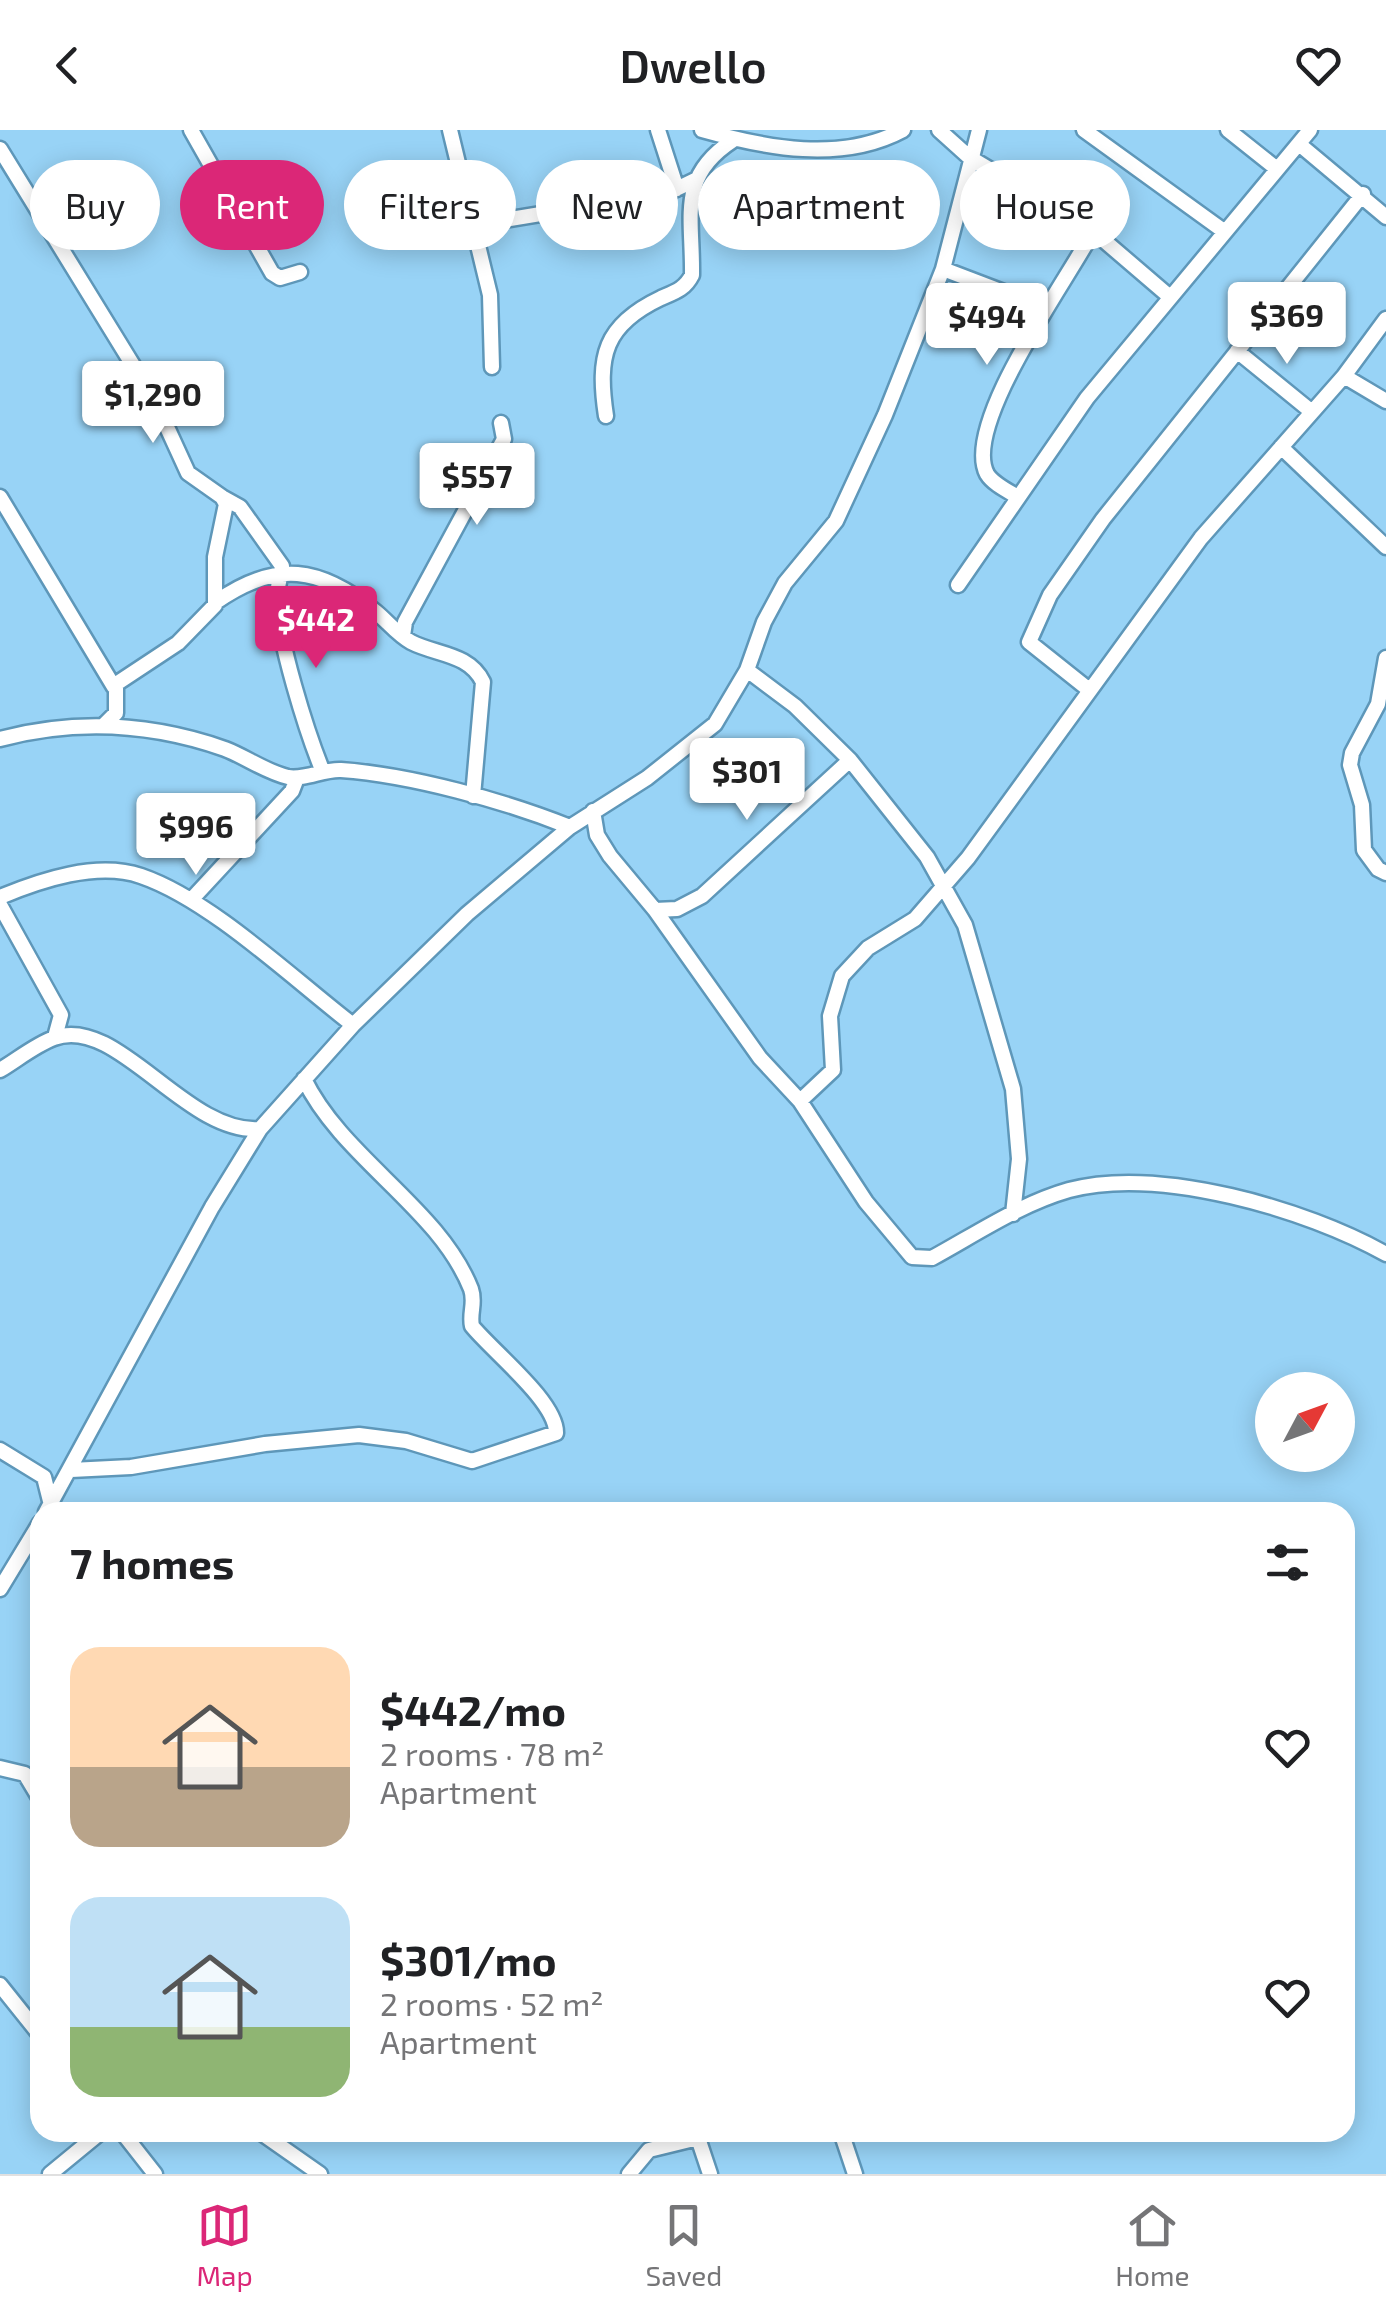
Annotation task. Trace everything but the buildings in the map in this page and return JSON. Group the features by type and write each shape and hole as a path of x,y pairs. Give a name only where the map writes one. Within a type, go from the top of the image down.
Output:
{"street":[{"path":"191,130 272,273 280,278 300,272"},
{"path":"450,130 458,160"},
{"path":"658,130 668,160"},
{"path":"702,130 732,141 774,148 865,145 902,130"},
{"path":"939,130 974,160"},
{"path":"53,1502 212,1207 260,1129 353,1025 467,914 570,827 647,778 715,724 747,670 764,622 784,584 836,521 885,415 942,269 965,196 969,157 979,130"},
{"path":"1084,130 1225,232"},
{"path":"1228,130 1277,169"},
{"path":"958,585 1088,398 1310,130"},
{"path":"606,416 601,372 614,335 632,312 678,291 692,275 695,180 707,159 732,141"},
{"path":"1299,144 1386,217"},
{"path":"0,150 156,401 188,473 240,507 276,557 281,573 277,596 281,624 311,744 323,772"},
{"path":"678,188 695,180"},
{"path":"1088,689 1035,651 1029,642 1030,632 1104,518 1363,194"},
{"path":"480,250 490,294 492,367"},
{"path":"1018,497 988,474 985,452 996,399 1081,250"},
{"path":"1115,250 1170,297"},
{"path":"942,269 1006,293 1027,340"},
{"path":"800,1101 833,1070 830,1016 842,976 868,948 915,919 1010,804 1088,689 1201,538 1344,376 1386,319"},
{"path":"1238,352 1312,412"},
{"path":"1344,376 1386,401"},
{"path":"402,636 405,622 452,528 504,439 501,423"},
{"path":"1281,448 1386,547"},
{"path":"216,602 215,557 226,504 222,496"},
{"path":"0,497 114,687 116,713 105,724"},
{"path":"114,687 126,674 178,643 216,602 238,586 281,573 325,578 402,636 462,660 481,678 473,796"},
{"path":"1386,658 1378,704 1352,753 1350,765 1362,804 1364,850 1378,870 1386,872"},
{"path":"747,670 795,706 850,760 927,857 940,887 971,937 1013,1089 1019,1159 1013,1214"},
{"path":"0,739 61,726 105,724 190,739 298,778 339,770 523,808 570,827"},
{"path":"654,910 677,909 702,896 850,760"},
{"path":"191,900 235,857 298,778"},
{"path":"592,811 601,844 654,910 760,1058 800,1101 856,1188 912,1257 932,1258 1013,1214 1074,1189 1154,1185 1206,1192 1278,1211 1337,1230 1386,1254"},
{"path":"56,1037 60,1016 0,901 50,878 109,872 139,875 191,900 353,1025"},
{"path":"0,1070 56,1037 94,1038 224,1126 260,1129"},
{"path":"0,1450 44,1477 131,1468 326,1436 406,1441 472,1461 556,1432 552,1418 472,1326 475,1300 451,1254 326,1117 304,1078"},
{"path":"44,1477 48,1502"},
{"path":"0,1589 30,1539"},
{"path":"0,1768 25,1774 30,1782"},
{"path":"0,1985 30,2022"},
{"path":"50,2174 89,2142"},
{"path":"130,2142 155,2174"},
{"path":"274,2142 320,2174"},
{"path":"629,2174 649,2150 675,2142"},
{"path":"699,2142 710,2174"},
{"path":"844,2142 855,2174"}]}
